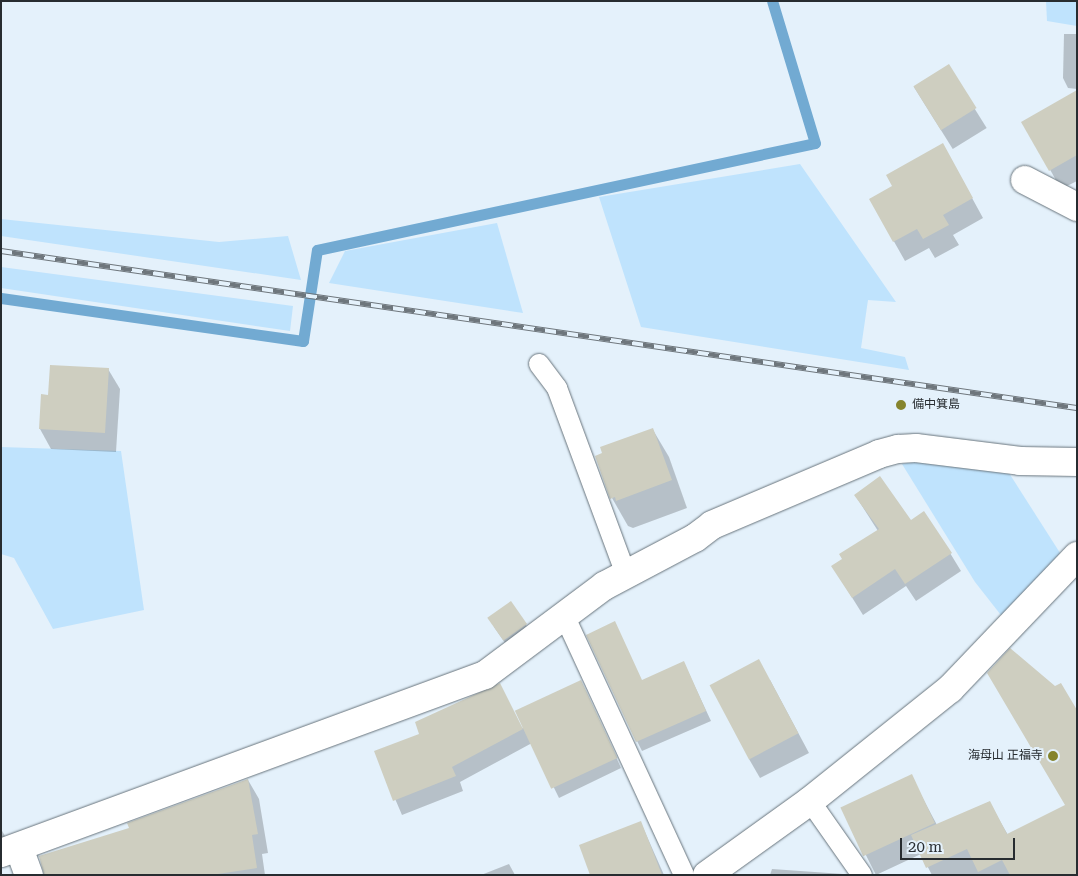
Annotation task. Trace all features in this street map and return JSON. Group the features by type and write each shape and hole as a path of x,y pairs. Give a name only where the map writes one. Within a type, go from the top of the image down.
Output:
{"street":[{"path":"1025,180 1077,207"},
{"path":"29,875 10,850 485,675 604,586 695,538 712,525 898,448 1020,461 1077,462"},
{"path":"707,875 810,801 950,690 1077,556"}],"lane":[{"path":"539,364 557,388 626,575"},
{"path":"564,615 684,875"},
{"path":"810,801 862,875"}],"shaded area":[{"path":"1046,1 1077,1 1077,26 1047,21"},
{"path":"800,164 896,302 868,300 861,348 905,357 909,370 641,327 599,197"},
{"path":"1,219 219,242 288,236 301,280 1,236"},
{"path":"497,223 523,313 329,283 345,251"},
{"path":"1,267 293,306 290,331 1,288"},
{"path":"1,447 121,451 144,610 53,629 14,558 1,554"},
{"path":"926,459 1009,473 1062,556 1004,619 975,582 902,464"}],"building":[{"path":"949,64 977,108 941,130 913,86"},
{"path":"1077,90 1077,155 1049,171 1021,122"},
{"path":"943,143 973,198 943,215 949,225 923,239 917,229 893,242 869,199 892,186 886,175"},
{"path":"50,365 109,368 105,433 39,429 41,394 48,395"},
{"path":"653,428 672,480 616,501 615,497 610,499 595,456 602,453 600,447"},
{"path":"880,476 911,520 924,511 952,553 905,584 895,569 852,598 831,566 842,559 839,554 879,529 854,495"},
{"path":"511,601 527,624 503,641 487,618"},
{"path":"615,621 642,680 684,661 706,711 636,742 586,635"},
{"path":"1010,648 1055,686 1061,683 1077,710 1077,875 1010,875 1002,860 978,872 967,849 926,868 911,835 990,801 1007,834 1065,805 987,673"},
{"path":"759,659 798,733 749,759 710,685"},
{"path":"581,680 617,758 551,789 515,711"},
{"path":"500,683 523,729 452,767 456,776 393,801 374,751 419,734 415,722"},
{"path":"912,774 935,823 863,856 840,807"},
{"path":"248,779 258,834 252,835 257,868 211,875 44,875 39,856 129,828 127,823"},
{"path":"641,821 662,875 590,875 579,845"}],"waterway":[{"path":"1,298 303,341 317,250 815,143 772,1"}],"railway":[{"path":"1,251 1077,408"}],"place":[{"name":"備中箕島","path":"901,405"},
{"name":"海母山 正福寺","path":"1053,756"}]}
